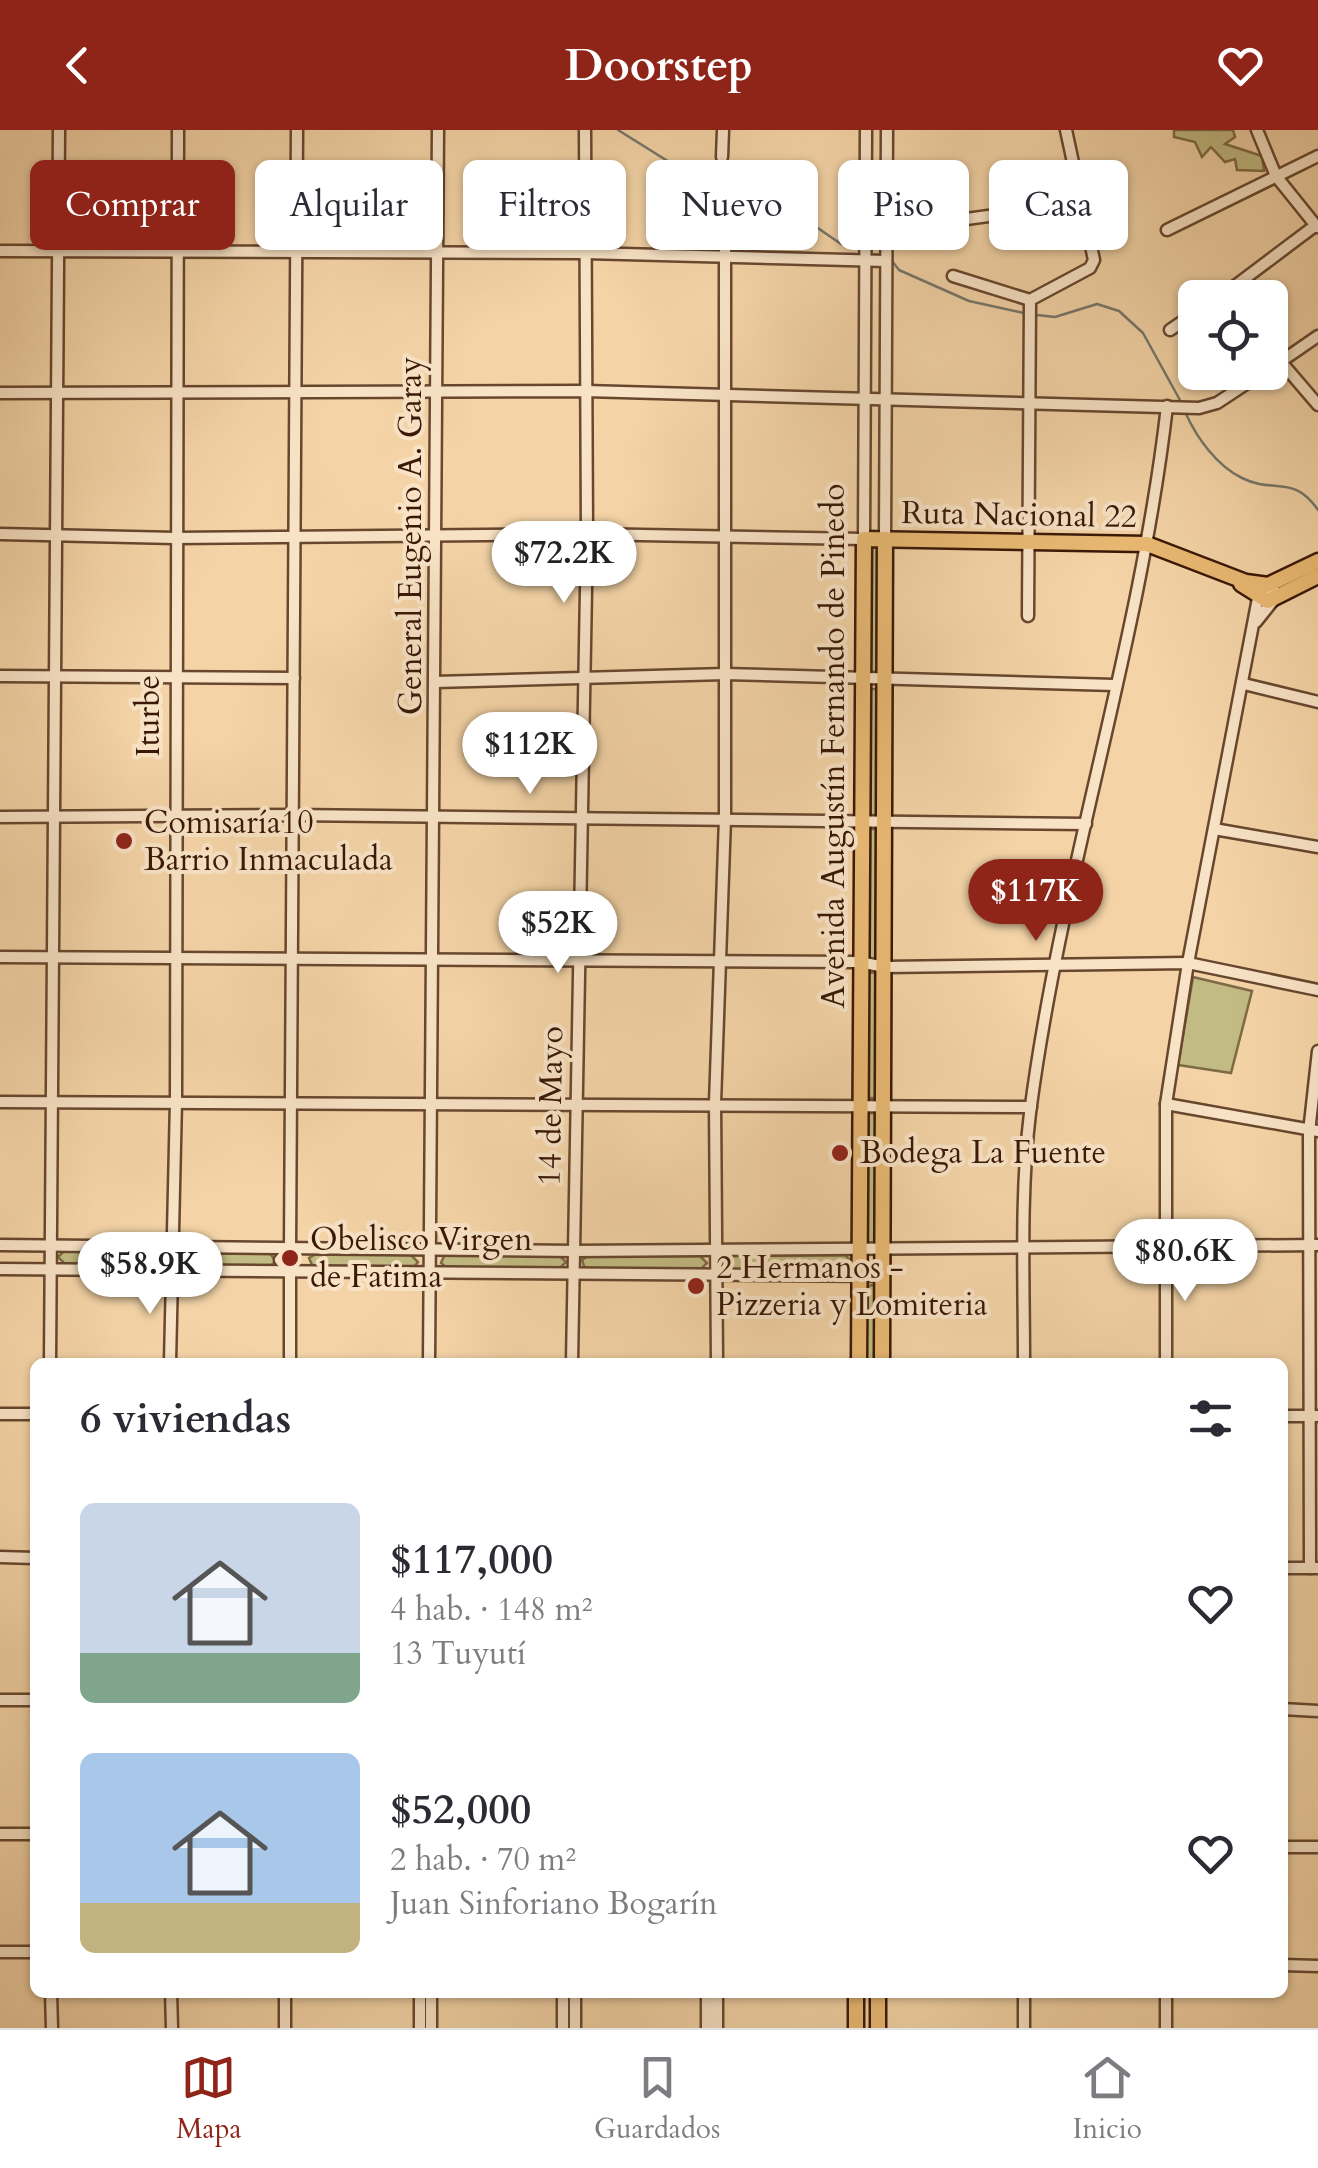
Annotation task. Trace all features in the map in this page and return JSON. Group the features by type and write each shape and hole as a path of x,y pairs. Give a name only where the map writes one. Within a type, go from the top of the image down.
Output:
{"highway":[{"name":"Ruta Nacional 22","path":"864,539 1147,544 1228,575 1274,600"},
{"name":"Avenida Augustín Fernando de Pinedo","path":"859,1358 864,539"},
{"name":"Avenida Augustín Fernando de Pinedo","path":"882,1358 885,540"},
{"path":"1263,591 1318,561"},
{"path":"1274,600 1318,576"},
{"path":"856,1998 856,2028"},
{"path":"878,1998 878,2028"}],"street":[{"path":"50,1358 59,130"},
{"name":"Iturbe","path":"170,1358 176,1101 178,130"},
{"path":"290,1358 290,1272 280,1260 290,1248 297,130"},
{"name":"General Eugenio A. Garay","path":"429,1358 438,130"},
{"name":"14 de Mayo","path":"572,1358 581,680 587,534 584,130"},
{"path":"722,157 723,130"},
{"name":"Avenida Augustín Fernando de Pinedo","path":"866,130 866,160"},
{"name":"Avenida Augustín Fernando de Pinedo","path":"887,130 887,160"},
{"path":"1066,130 1073,160"},
{"path":"1245,280 1317,226 1276,176 1257,130"},
{"path":"1168,230 1318,156"},
{"path":"716,1358 715,1103 726,674 725,250"},
{"name":"Avenida Augustín Fernando de Pinedo","path":"864,250 864,539"},
{"name":"Avenida Augustín Fernando de Pinedo","path":"885,540 886,250"},
{"path":"952,276 1030,300 1090,268 1094,260 1092,250"},
{"path":"0,252 586,253 886,261"},
{"path":"1028,616 1030,300"},
{"path":"1170,330 1178,325"},
{"path":"1288,357 1318,336"},
{"path":"1288,370 1318,405"},
{"path":"0,393 586,391 1199,408 1217,403 1237,390"},
{"path":"1024,1358 1024,1246 1031,1107 1114,685 1154,521 1167,406"},
{"path":"0,534 175,538 723,534 864,539"},
{"path":"1166,1358 1166,1104 1188,963 1263,591"},
{"path":"1256,622 1274,600"},
{"path":"435,682 726,674 1114,685"},
{"path":"0,676 294,678"},
{"path":"1244,684 1318,702"},
{"path":"0,817 293,815 1086,824"},
{"path":"1214,829 1318,847"},
{"path":"0,956 859,962 885,967 1188,963 1318,990"},
{"path":"1288,1568 1314,1568 1312,1244 1318,1052"},
{"path":"0,1102 1031,1107"},
{"path":"1166,1104 1313,1132"},
{"path":"0,1245 575,1251 1312,1244"},
{"path":"0,1269 883,1276"},
{"path":"0,1414 30,1414"},
{"path":"0,1558 30,1558"},
{"path":"0,1700 30,1700"},
{"path":"1288,1709 1318,1710"},
{"path":"0,1834 30,1834"},
{"path":"1288,1847 1318,1847"},
{"path":"0,1952 30,1952"},
{"path":"1288,1965 1318,1966"},
{"path":"52,1998 52,2028"},
{"path":"170,1998 172,2028"},
{"path":"284,2028 285,1998"},
{"path":"420,1998 420,2028"},
{"path":"431,1998 431,2028"},
{"path":"563,1998 563,2028"},
{"path":"575,1998 575,2028"},
{"path":"707,1998 707,2028"},
{"path":"717,1998 717,2028"},
{"path":"1024,1998 1024,2028"},
{"path":"1166,1998 1166,2028"}],"shaded area":[{"path":"1174,130 1233,130 1235,137 1225,144 1262,156 1264,171 1237,170 1235,159 1225,162 1211,147 1202,157 1195,142 1174,137"},
{"path":"868,547 884,548 883,676 870,677"},
{"path":"868,689 882,689 882,815 868,815"},
{"path":"867,829 881,829 882,960 868,960"},
{"path":"880,972 880,1098 867,1098 867,973"},
{"path":"1193,977 1252,991 1231,1073 1178,1065"},
{"path":"866,1113 877,1113 878,1243 866,1243"},
{"path":"65,1250 151,1252 157,1259 150,1266 65,1264 58,1257"},
{"path":"184,1252 270,1253 276,1262 270,1266 184,1266 177,1259"},
{"path":"316,1254 411,1255 418,1262 413,1268 313,1267 309,1258"},
{"path":"445,1254 559,1255 566,1262 559,1269 447,1268 441,1263"},
{"path":"845,1255 852,1262 845,1269 734,1270 727,1263 734,1256"},
{"path":"588,1256 700,1256 707,1263 700,1270 585,1269 582,1260"},
{"path":"864,1288 877,1288 876,1358 864,1358"}],"waterway":[{"path":"618,130 706,185 743,199 786,206 838,242"},
{"path":"892,261 899,270 969,301 1024,313"},
{"path":"1037,315 1055,317 1097,304 1119,311 1143,333 1181,402"},
{"path":"1186,414 1209,451 1233,473 1253,482 1292,488 1318,510"}],"place":[{"name":"Comisaría10 Barrio Inmaculada","path":"124,841"},
{"name":"Bodega La Fuente","path":"840,1153"},
{"name":"Obelisco Virgen de Fatima","path":"290,1258"},
{"name":"2 Hermanos - Pizzeria y Lomiteria","path":"696,1286"}]}
